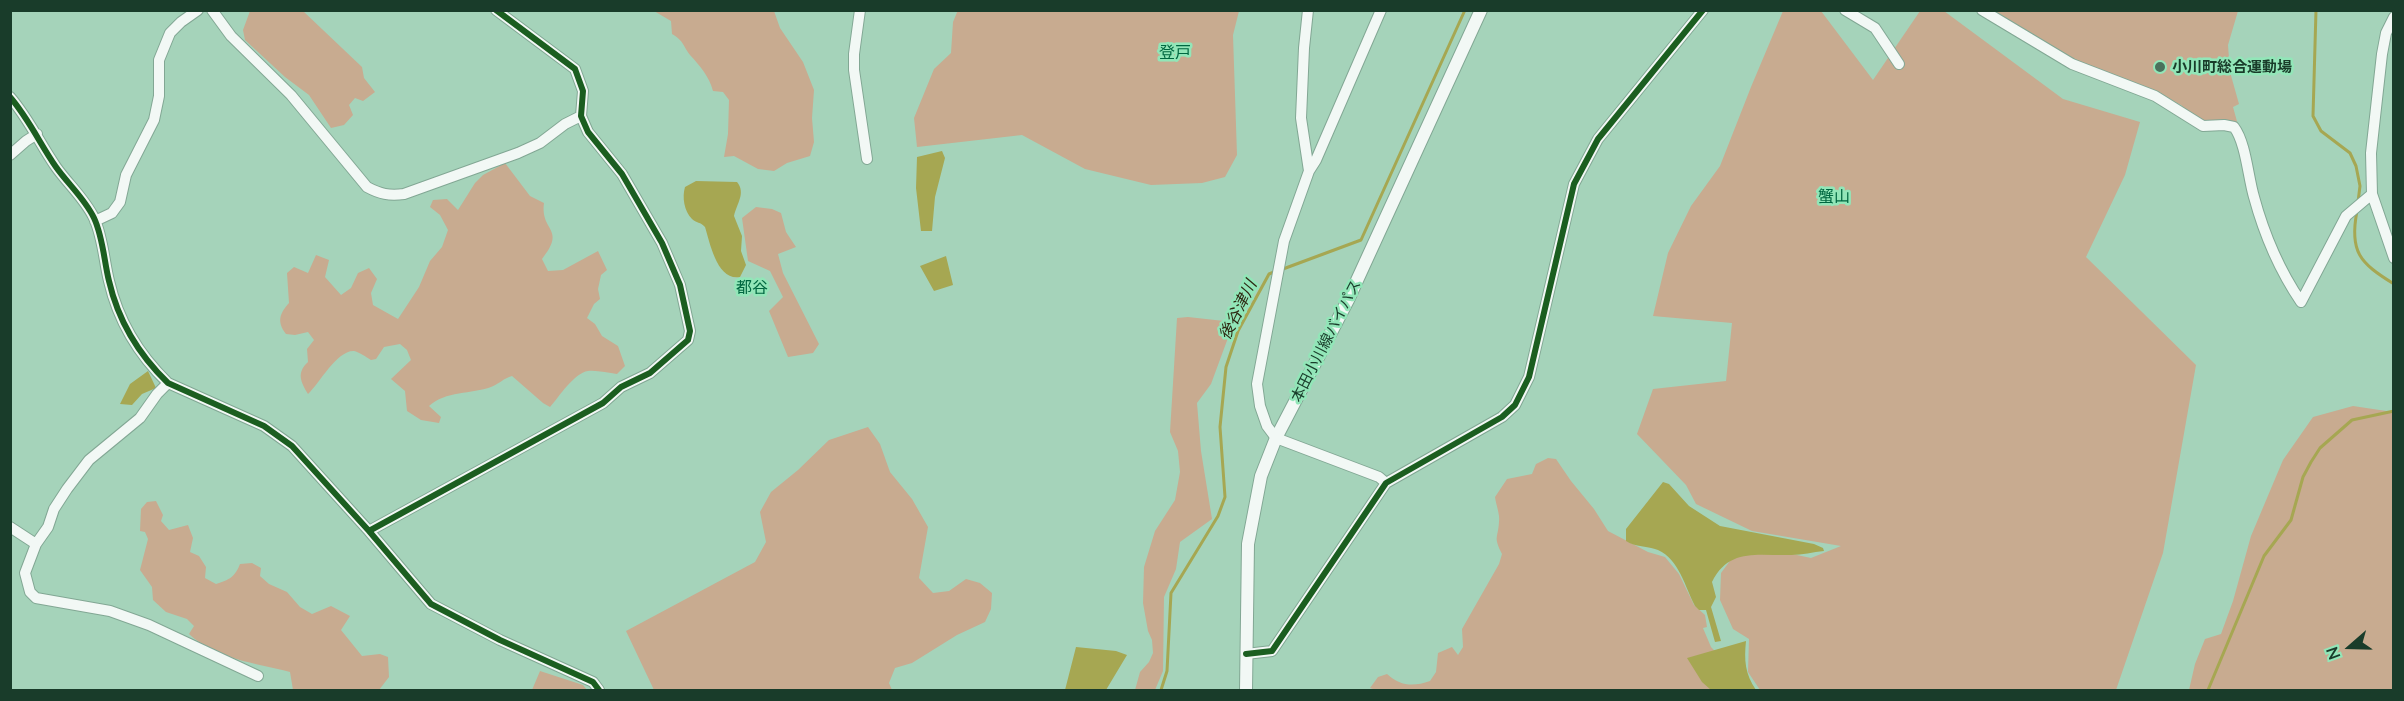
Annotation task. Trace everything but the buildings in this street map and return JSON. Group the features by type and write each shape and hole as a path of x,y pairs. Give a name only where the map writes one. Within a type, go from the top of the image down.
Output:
{"street":[{"path":"95,221 112,213 120,202 126,175 154,120 159,96 159,60 170,33 198,10"},
{"path":"212,10 231,36 291,94 367,187 378,193 390,196 404,194 518,153 540,143 565,124 581,116"},
{"path":"369,531 603,403 621,387 650,373 687,340 690,331 688,313 680,285 668,255 622,174 588,132 581,116 583,91 575,69 496,10"},
{"path":"860,10 854,70 867,159"},
{"path":"1308,10 1301,118 1309,171"},
{"path":"1380,10 1316,160 1309,171 1284,241 1257,384 1260,406 1267,426 1276,438 1379,477 1386,483"},
{"name":"本田小川線バイパス","path":"1246,690 1248,544 1261,476 1276,438 1348,300 1481,10"},
{"path":"1246,654 1272,651 1386,483 1502,417 1515,405 1529,377 1574,184 1598,140 1703,10"},
{"path":"1845,10 1875,28 1899,64"},
{"path":"1982,10 2072,64 2155,96 2203,126 2234,127 2240,138 2254,199 2268,236 2285,277 2301,302 2346,216 2372,194"},
{"path":"2394,17 2386,33 2371,153 2372,194 2394,258"},
{"path":"10,97 37,134 50,159 89,208 95,221 113,294 123,323 147,361 168,383 264,426 292,446 431,604 500,640 593,682 599,690"},
{"path":"10,155 37,134"},
{"path":"168,383 157,393 140,418 89,460 54,509 48,527 36,544 25,573 30,592 36,598 110,611 139,621 258,676"},
{"path":"10,527 36,544"}],"shaded area":[{"path":"958,10 1239,11 1233,35 1237,155 1225,177 1202,183 1151,185 1085,169 1022,135 917,147 914,118 934,69 951,53 953,22"},
{"path":"250,11 303,11 362,67 364,78 375,92 363,101 355,98 349,105 353,115 344,125 331,128 309,95 285,77 245,40 243,30"},
{"path":"654,11 774,11 780,28 803,62 814,90 812,118 814,142 810,156 787,163 774,171 758,169 734,156 724,157 728,134 729,100 723,92 713,91 704,72 681,41 672,34 671,21"},
{"path":"1783,11 1821,11 1873,80 1920,11 1944,11 2063,99 2140,122 2125,175 2086,257 2196,365 2163,553 2116,690 1760,690 1748,672 1749,639 1733,629 1720,600 1721,573 1738,550 1778,551 1811,558 1841,546 1752,531 1696,504 1686,485 1637,434 1653,389 1726,381 1732,323 1653,316 1668,253 1691,206 1720,166"},
{"name":"小川町総合運動場","path":"1986,11 2238,11 2228,45 2230,72 2239,104 2233,107 2238,125 2203,124 2181,105 2160,94 2079,63"},
{"path":"942,151 945,158 935,197 932,231 921,231 916,188 917,157"},
{"path":"505,163 530,196 544,203 546,220 553,235 549,249 542,259 548,271 563,270 598,251 607,270 601,275 598,289 600,299 594,304 587,318 595,324 602,336 618,346 625,366 617,374 588,371 577,376 550,407 512,376 491,387 451,395 435,401 429,406 441,417 439,423 421,420 407,411 405,391 391,379 411,360 407,350 400,344 384,347 376,359 371,360 354,351 348,352 335,362 308,394 301,374 308,362 307,349 314,340 308,332 295,335 286,334 280,322 281,314 289,303 287,273 294,267 308,273 316,255 329,260 325,277 341,295 351,288 358,273 369,268 377,279 371,293 373,305 398,319 419,287 430,261 442,247 448,230 440,215 430,207 433,200 447,199 458,210 475,183 483,175"},
{"path":"696,181 737,182 740,186 741,194 734,216 742,236 741,251 746,265 740,277 732,277 720,267 712,251 705,227 692,219 685,208 685,187"},
{"path":"756,207 781,213 786,232 796,247 778,254 783,273 819,344 813,353 788,357 769,311 783,297 770,271 748,261 742,218"},
{"path":"946,256 953,285 934,291 920,266"},
{"path":"1177,318 1224,321 1232,327 1211,384 1197,403 1201,451 1212,519 1180,542 1176,569 1164,597 1163,671 1155,690 1135,690 1140,672 1153,653 1143,603 1144,567 1155,531 1175,500 1180,472 1178,451 1170,432"},
{"path":"148,371 156,388 142,394 132,405 120,404 130,384"},
{"path":"2353,406 2393,412 2393,690 2189,690 2195,664 2205,639 2221,634 2233,601 2251,536 2283,460 2313,417"},
{"path":"868,427 880,444 890,472 912,499 928,527 919,578 933,593 949,591 966,579 980,583 992,593 991,609 985,622 957,635 912,663 895,668 889,683 892,690 654,690 626,631 755,562 766,542 760,512 771,492 829,440"},
{"path":"1548,458 1556,459 1608,531 1648,552 1665,557 1679,574 1694,605 1705,615 1707,627 1703,628 1711,647 1752,690 1376,690 1370,688 1378,677 1387,674 1407,684 1430,681 1436,672 1438,653 1452,647 1458,655 1463,647 1462,629 1499,564 1502,554 1497,540 1499,519 1495,497 1507,479 1532,474 1536,464"},
{"path":"1663,482 1669,484 1689,506 1720,526 1814,544 1823,548 1824,551 1795,555 1746,556 1727,563 1712,582 1716,597 1711,607 1721,641 1715,642 1706,610 1699,610 1695,606 1681,574 1671,560 1658,550 1626,541 1626,529"},
{"path":"156,501 163,515 161,521 169,530 188,525 193,538 190,552 199,556 206,567 205,578 216,584 231,577 240,564 252,563 261,568 260,576 269,584 287,592 300,607 312,614 331,606 350,616 341,630 362,656 380,654 388,657 389,677 379,690 293,690 290,672 224,655 189,634 194,626 187,619 166,612 153,600 152,587 140,570 148,539 145,532 140,531 141,509 147,502"},
{"path":"1746,641 1746,667 1756,690 1711,690 1702,682 1687,658"},
{"path":"1076,647 1116,651 1127,655 1106,690 1065,690"},
{"path":"540,671 583,685 587,690 532,690"}],"waterway":[{"name":"後谷津川","path":"1283,269 1361,240 1465,10"},
{"path":"2316,10 2313,116 2321,131 2350,153 2356,166 2360,186 2358,202"},
{"path":"2357,211 2355,237 2360,255 2373,270 2394,284"},
{"name":"後谷津川","path":"1161,690 1167,671 1171,593 1218,516 1225,497 1220,427 1226,367 1238,331 1269,274 1274,272"},
{"path":"2208,690 2264,556 2291,520 2303,477 2320,448 2352,420 2394,411"}],"cycle path":[{"path":"369,531 603,403 621,387 650,373 688,340 690,331 680,285 662,243 622,174 588,132 581,116 583,91 575,69 496,10"},
{"path":"1246,654 1272,651 1386,483 1502,417 1515,405 1529,377 1574,184 1598,139 1703,10"},
{"path":"10,97 56,167 94,218 113,295 124,323 139,349 168,383 264,426 292,446 431,604 500,640 593,682 599,690"}],"place":[{"name":"小川町総合運動場","path":"2160,67"}],"district":[{"name":"登戸","path":"1175,53"},
{"name":"蟹山","path":"1834,197"},
{"name":"都谷","path":"752,288"}]}
